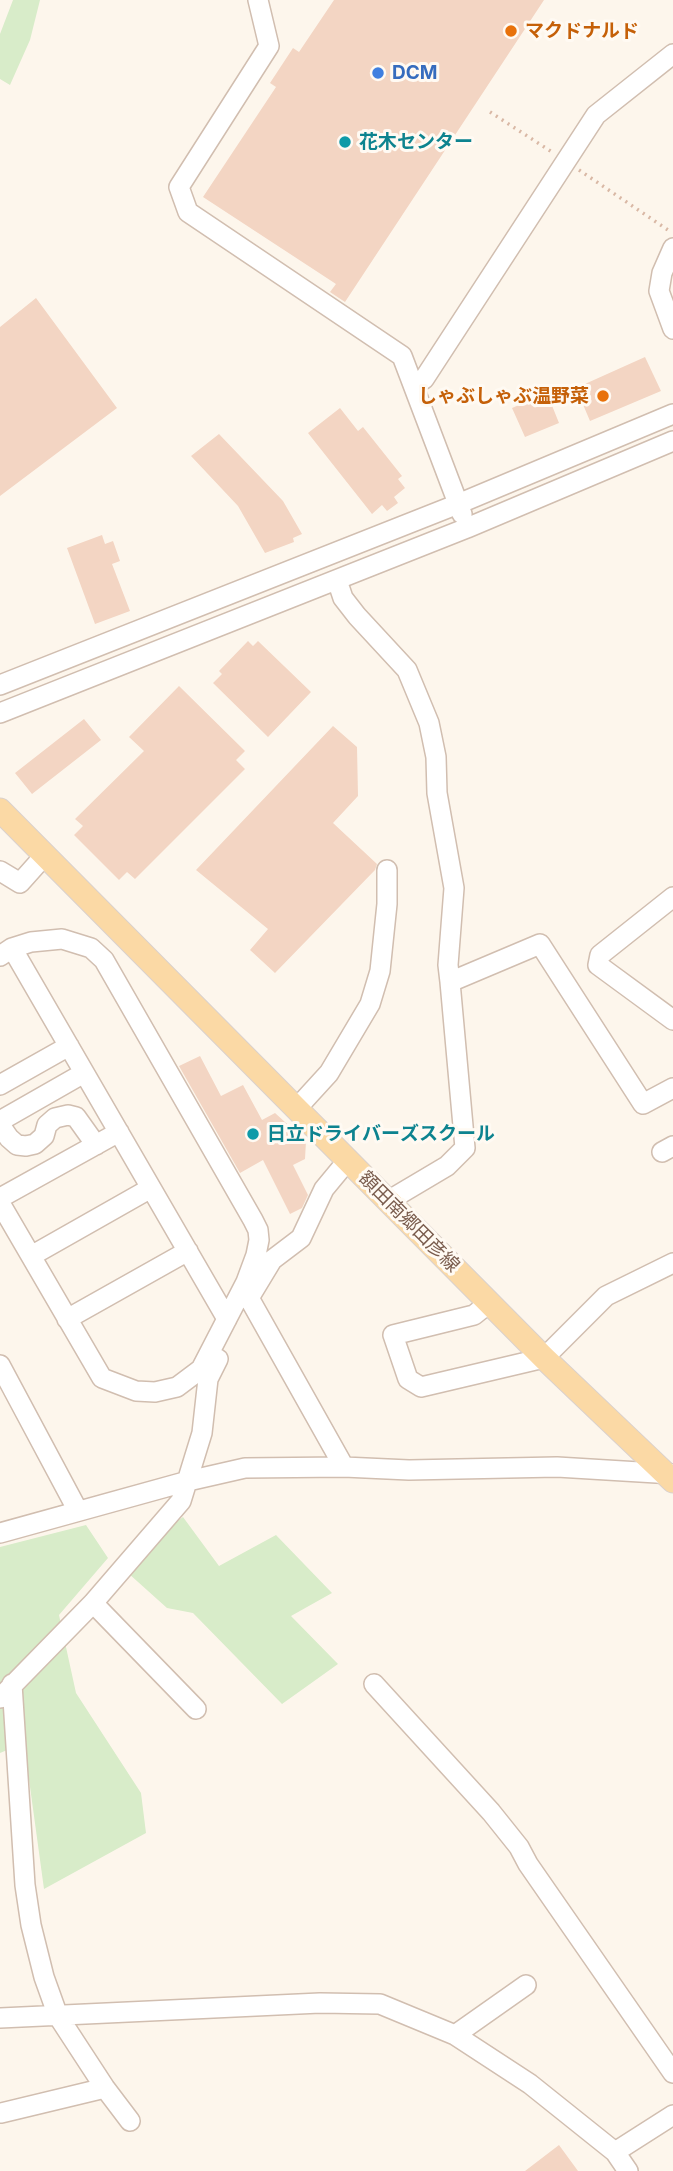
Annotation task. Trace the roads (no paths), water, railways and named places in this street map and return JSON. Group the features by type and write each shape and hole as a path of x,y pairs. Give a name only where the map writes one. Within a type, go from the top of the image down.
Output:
{"main road":[{"name":"額田南郷田彦線","path":"0,810 544,1358 671,1477"}],"street":[{"path":"258,0 270,46 179,187 188,212 402,356 467,528"},
{"path":"413,385 424,379 596,115 673,54"},
{"path":"673,248 662,273 659,291 673,329"},
{"path":"0,685 458,504 673,414"},
{"path":"0,713 467,528 673,442"},
{"path":"337,580 343,598 407,670 429,723 436,757 437,793 454,888 448,965 465,1148 447,1166 388,1201"},
{"path":"0,871 20,883 45,855"},
{"path":"297,1108 329,1073 370,1004 380,971 387,904 387,870"},
{"path":"671,1012 598,965 600,955 673,897"},
{"path":"119,1132 0,1200 102,1378 124,1388 155,1392 177,1387 201,1369 227,1319 256,1255 258,1230 104,960 91,948 62,939 31,942 6,952 69,1046 85,1073 227,1319"},
{"path":"450,982 540,944 643,1104 673,1088"},
{"path":"0,1085 69,1046"},
{"path":"85,1073 0,1123 9,1138 26,1146 35,1144 44,1136 47,1125 55,1118 68,1115 76,1117 96,1145"},
{"path":"130,2121 58,2017 44,1977 31,1925 25,1885 6,1691 93,1603 181,1501 202,1433 208,1379 249,1298 272,1260 301,1238 324,1189 348,1160"},
{"path":"31,1256 151,1188"},
{"path":"67,1319 188,1251"},
{"path":"489,1303 474,1314 393,1335 408,1379 421,1387 544,1358 606,1296 673,1264"},
{"path":"249,1298 344,1467"},
{"path":"0,1365 7,1393 78,1511"},
{"path":"0,1533 245,1468 344,1467 409,1470 558,1467 671,1477"},
{"path":"93,1603 196,1709"},
{"path":"374,1684 491,1812 519,1847 528,1864 673,2073"},
{"path":"455,2035 526,1985"},
{"path":"0,2018 320,2003 380,2004 455,2035 530,2084 615,2152 628,2171"},
{"path":"1,2113 105,2088"},
{"path":"615,2152 673,2115"}],"place":[{"name":"マクドナルド","path":"511,31"},
{"name":"DCM","path":"378,73"},
{"name":"花木センター","path":"345,142"},
{"name":"しゃぶしゃぶ温野菜","path":"603,396"},
{"name":"日立ドライバーズスクール","path":"253,1134"}]}
